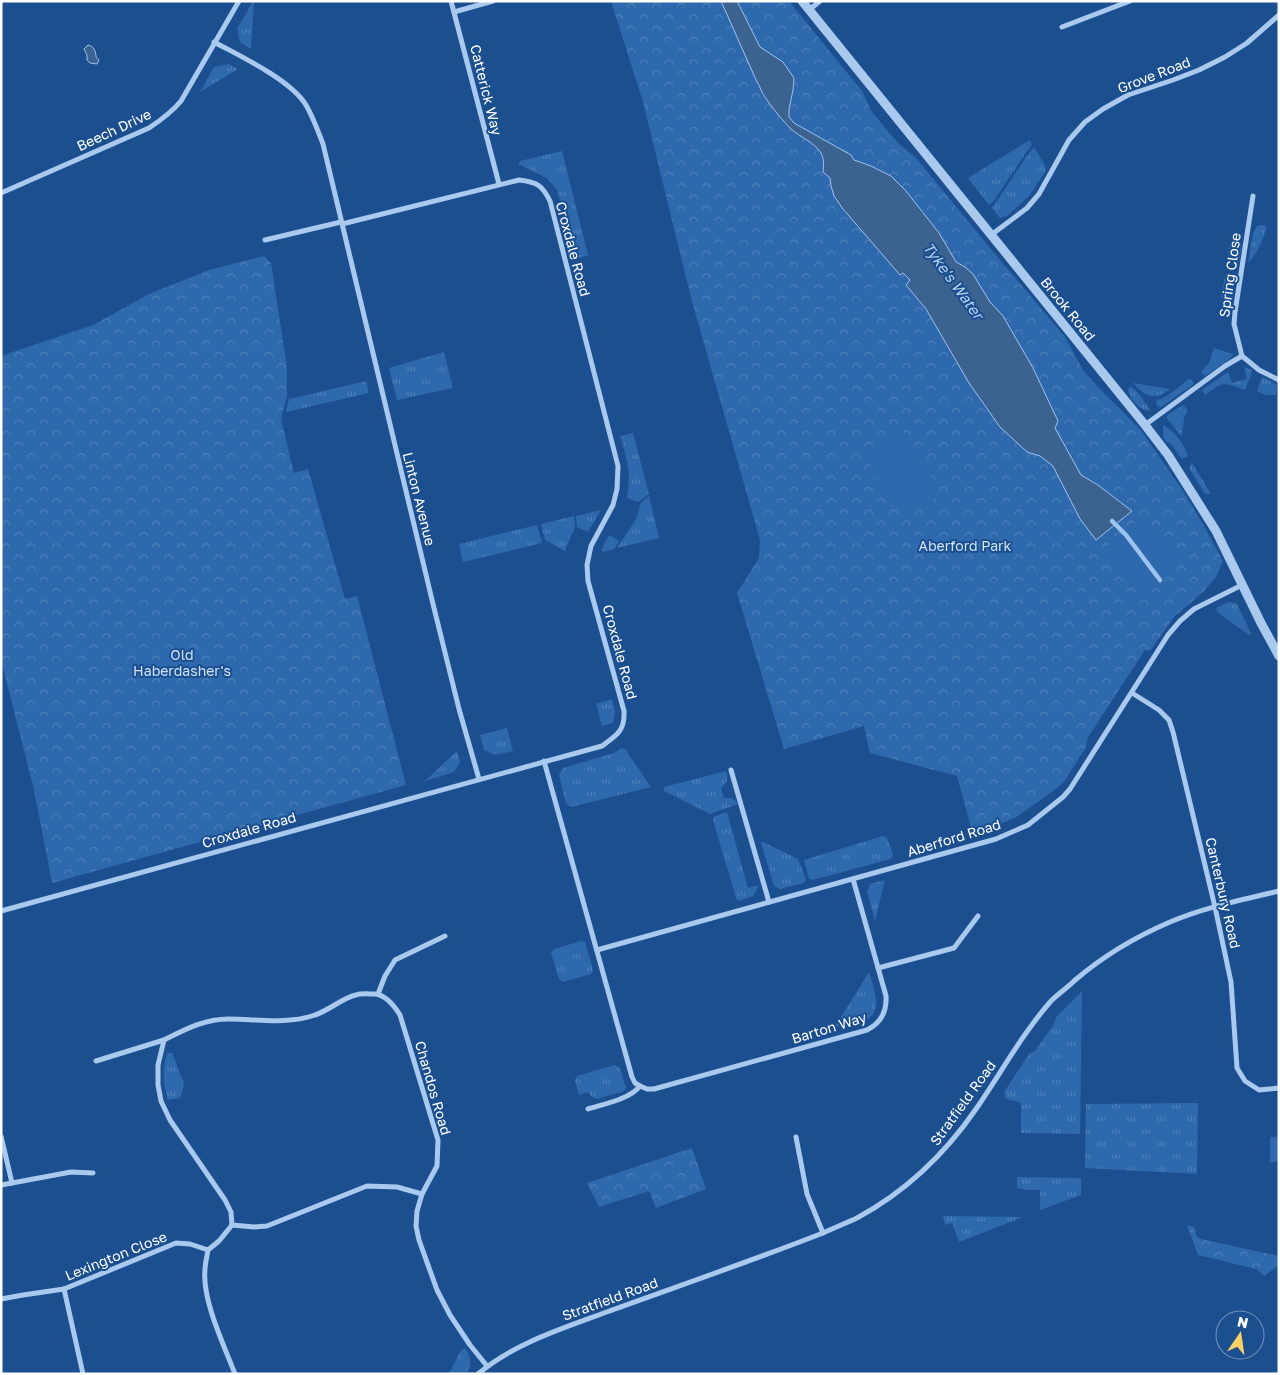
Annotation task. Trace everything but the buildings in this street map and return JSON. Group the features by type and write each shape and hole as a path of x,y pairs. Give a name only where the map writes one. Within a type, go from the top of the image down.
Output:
{"street":[{"name":"Beech Drive","path":"1,193 149,128 174,110 239,1"},
{"name":"Catterick Way","path":"451,1 499,184"},
{"path":"454,12 493,1"},
{"name":"Brook Road","path":"802,1 1145,425 1178,471 1216,531 1279,656"},
{"path":"809,10 820,1"},
{"path":"1062,27 1130,1"},
{"name":"Grove Road","path":"991,236 1026,208 1039,194 1069,140 1085,122 1103,108 1128,95 1174,80 1225,57 1247,43 1279,15"},
{"name":"Linton Avenue","path":"214,42 242,56 289,86 305,104 316,124 323,144 433,604 479,779"},
{"name":"Croxdale Road","path":"1,911 602,746 615,737 622,729 625,720 624,711 588,581 587,565 591,546 613,505 617,489 618,466 550,201 544,190 534,182 519,180 341,223"},
{"name":"Spring Close","path":"1242,356 1234,324 1253,196"},
{"path":"265,240 341,223"},
{"path":"1145,425 1225,366 1242,356 1259,370 1279,380"},
{"name":"Aberford Road","path":"597,950 996,839 1028,825 1064,797 1070,789 1168,635 1180,621 1194,609 1242,585"},
{"name":"Canterbury Road","path":"1132,693 1160,710 1169,720 1173,732 1232,982 1237,1068 1245,1081 1259,1090 1279,1088"},
{"path":"544,761 632,1077 635,1083 640,1086 636,1092 629,1096 588,1109"},
{"path":"731,770 769,902"},
{"name":"Barton Way","path":"640,1086 654,1089 867,1030 874,1026 885,1014 886,996 853,879"},
{"name":"Stratfield Road","path":"478,1374 510,1352 558,1330 823,1233 856,1218 902,1188 931,1164 955,1138 976,1110 1030,1027 1052,1000 1092,966 1135,938 1171,921 1215,907 1279,891"},
{"path":"878,968 954,948 978,916"},
{"path":"96,1061 164,1040 192,1026 210,1021 227,1019 261,1022 288,1021 316,1015 356,995 378,994 385,976 395,960 445,936"},
{"name":"Chandos Road","path":"378,994 394,1005 400,1015 438,1140 438,1166 422,1194 417,1211 416,1226 419,1240 437,1290 450,1315 487,1366"},
{"path":"164,1040 158,1064 158,1085 161,1102 170,1120 225,1200 231,1212 232,1225 219,1241 208,1250 205,1271 206,1288 212,1317 235,1374"},
{"path":"1,1136 12,1183"},
{"path":"796,1138 807,1194 823,1233"},
{"path":"1,1185 71,1172 93,1174"},
{"path":"232,1225 267,1226 367,1186 398,1187 422,1194"},
{"name":"Lexington Close","path":"1,1299 22,1294 64,1289 176,1243 190,1244 208,1250"},
{"path":"64,1289 83,1374"}],"green space":[{"path":"253,1 251,49 240,42 237,29"},
{"name":"Aberford Park","path":"611,1 789,1 862,91 872,112 897,142 917,159 1065,337 1083,370 1140,429 1183,491 1223,561 1216,577 1203,592 1174,617 1150,651 1145,650 1087,739 1086,747 1064,782 1015,818 973,835 957,776 870,753 864,726 784,749 737,593 759,558 760,540 691,298 643,102"},
{"path":"229,64 238,69 200,92 214,67"},
{"path":"1030,140 1032,145 993,202 989,205 968,178"},
{"path":"1034,147 1045,165 1045,172 1030,195 1007,216 1000,218 992,208"},
{"path":"562,151 588,255 576,259 557,190 547,178 518,164 520,161"},
{"path":"1257,226 1267,226 1264,236 1257,251 1248,263 1253,233"},
{"path":"1230,242 1242,244 1238,266 1227,264"},
{"name":"Old Haberdasher's","path":"264,256 271,263 287,367 287,396 281,419 294,473 308,469 345,599 357,596 406,785 52,883 34,790 1,660 1,356 93,325 149,294 209,270"},
{"path":"1225,275 1236,277 1233,300 1221,298"},
{"path":"1214,348 1233,354 1231,358 1205,376 1201,372 1209,363"},
{"path":"444,352 453,388 397,400 389,368"},
{"path":"1244,367 1252,370 1245,390 1223,384 1205,395 1202,390 1228,372 1232,383 1247,379"},
{"path":"1262,377 1277,385 1276,395 1266,395 1257,391"},
{"path":"1189,379 1194,384 1161,407 1158,407 1157,400 1168,395"},
{"path":"366,381 369,393 286,412 289,399"},
{"path":"1133,383 1170,389 1160,395 1150,396 1142,392"},
{"path":"1131,386 1151,411 1139,407 1133,400 1128,389"},
{"path":"1183,405 1188,410 1184,418 1182,437 1166,417"},
{"path":"1163,425 1178,438 1188,456 1182,459 1170,443 1166,442 1163,436"},
{"path":"903,431 942,494 903,520 864,455"},
{"path":"633,433 649,494 638,502 627,498 628,467 620,436"},
{"path":"1192,463 1211,494 1205,494 1189,468"},
{"path":"649,496 659,538 617,548 636,519 641,503"},
{"path":"601,510 588,532 577,527 576,516"},
{"path":"574,516 575,526 565,551 545,540 541,524"},
{"path":"1140,519 1180,565 1142,600 1105,547"},
{"path":"537,525 542,543 463,562 459,544"},
{"path":"609,535 619,541 614,549 603,552 601,550"},
{"path":"1228,602 1235,603 1238,606 1251,634 1249,635 1217,612 1216,608"},
{"path":"612,699 615,712 613,723 602,726 596,704"},
{"path":"507,728 513,751 495,755 484,750 480,735"},
{"path":"622,748 625,749 651,787 571,807 566,804 559,775 563,768 614,753"},
{"path":"457,751 460,762 454,772 425,781"},
{"path":"726,771 727,781 721,788 724,798 732,799 738,804 710,814 664,791 664,787"},
{"path":"727,812 748,888 759,885 753,896 739,901 736,898 713,820 715,816"},
{"path":"883,836 887,838 893,855 891,859 812,880 809,878 804,860"},
{"path":"763,842 798,859 806,879 804,883 780,889 774,886 761,843"},
{"path":"885,880 875,921 867,892 870,884"},
{"path":"581,941 585,942 593,970 591,974 563,982 559,979 551,953 554,949"},
{"path":"869,972 875,991 875,1011 866,1020 834,1028"},
{"path":"1082,991 1080,1134 1021,1133 1021,1104 1006,1099 1004,1092 1029,1054 1035,1051 1054,1024 1056,1017"},
{"path":"167,1053 172,1053 184,1086 180,1098 168,1100 164,1076"},
{"path":"615,1065 620,1068 626,1088 624,1091 597,1099 588,1092 579,1095 575,1080 577,1076"},
{"path":"1198,1103 1197,1174 1085,1168 1086,1104"},
{"path":"1270,1137 1279,1137 1279,1161 1270,1163"},
{"path":"692,1148 706,1189 656,1208 649,1191 599,1207 587,1183"},
{"path":"1017,1177 1081,1178 1081,1195 1040,1210 1040,1190 1017,1188"},
{"path":"943,1216 1023,1217 959,1242 952,1223 945,1225"},
{"path":"1187,1225 1194,1227 1197,1237 1201,1239 1279,1256 1279,1265 1264,1276 1256,1269 1198,1255"},
{"path":"465,1348 470,1361 468,1371 465,1374 449,1374 460,1352"}],"water":[{"path":"721,1 737,1 760,47 783,62 794,78 789,117 794,123 851,155 854,160 891,176 906,191 939,233 956,262 973,274 990,302 1003,316 1033,368 1058,421 1055,428 1081,475 1098,485 1132,511 1096,540 1080,519 1053,466 1040,456 1027,452 1000,427 969,383 926,309 906,285 910,280 903,273 900,275 843,209 834,196 830,178 823,172 824,162 821,153 815,146 791,129 762,92"},
{"path":"88,45 96,53 96,57 99,60 97,64 90,63 87,60 84,49"}],"waterway":[{"name":"Tyke's Water","path":"1112,521 1126,535 1160,580"}]}
